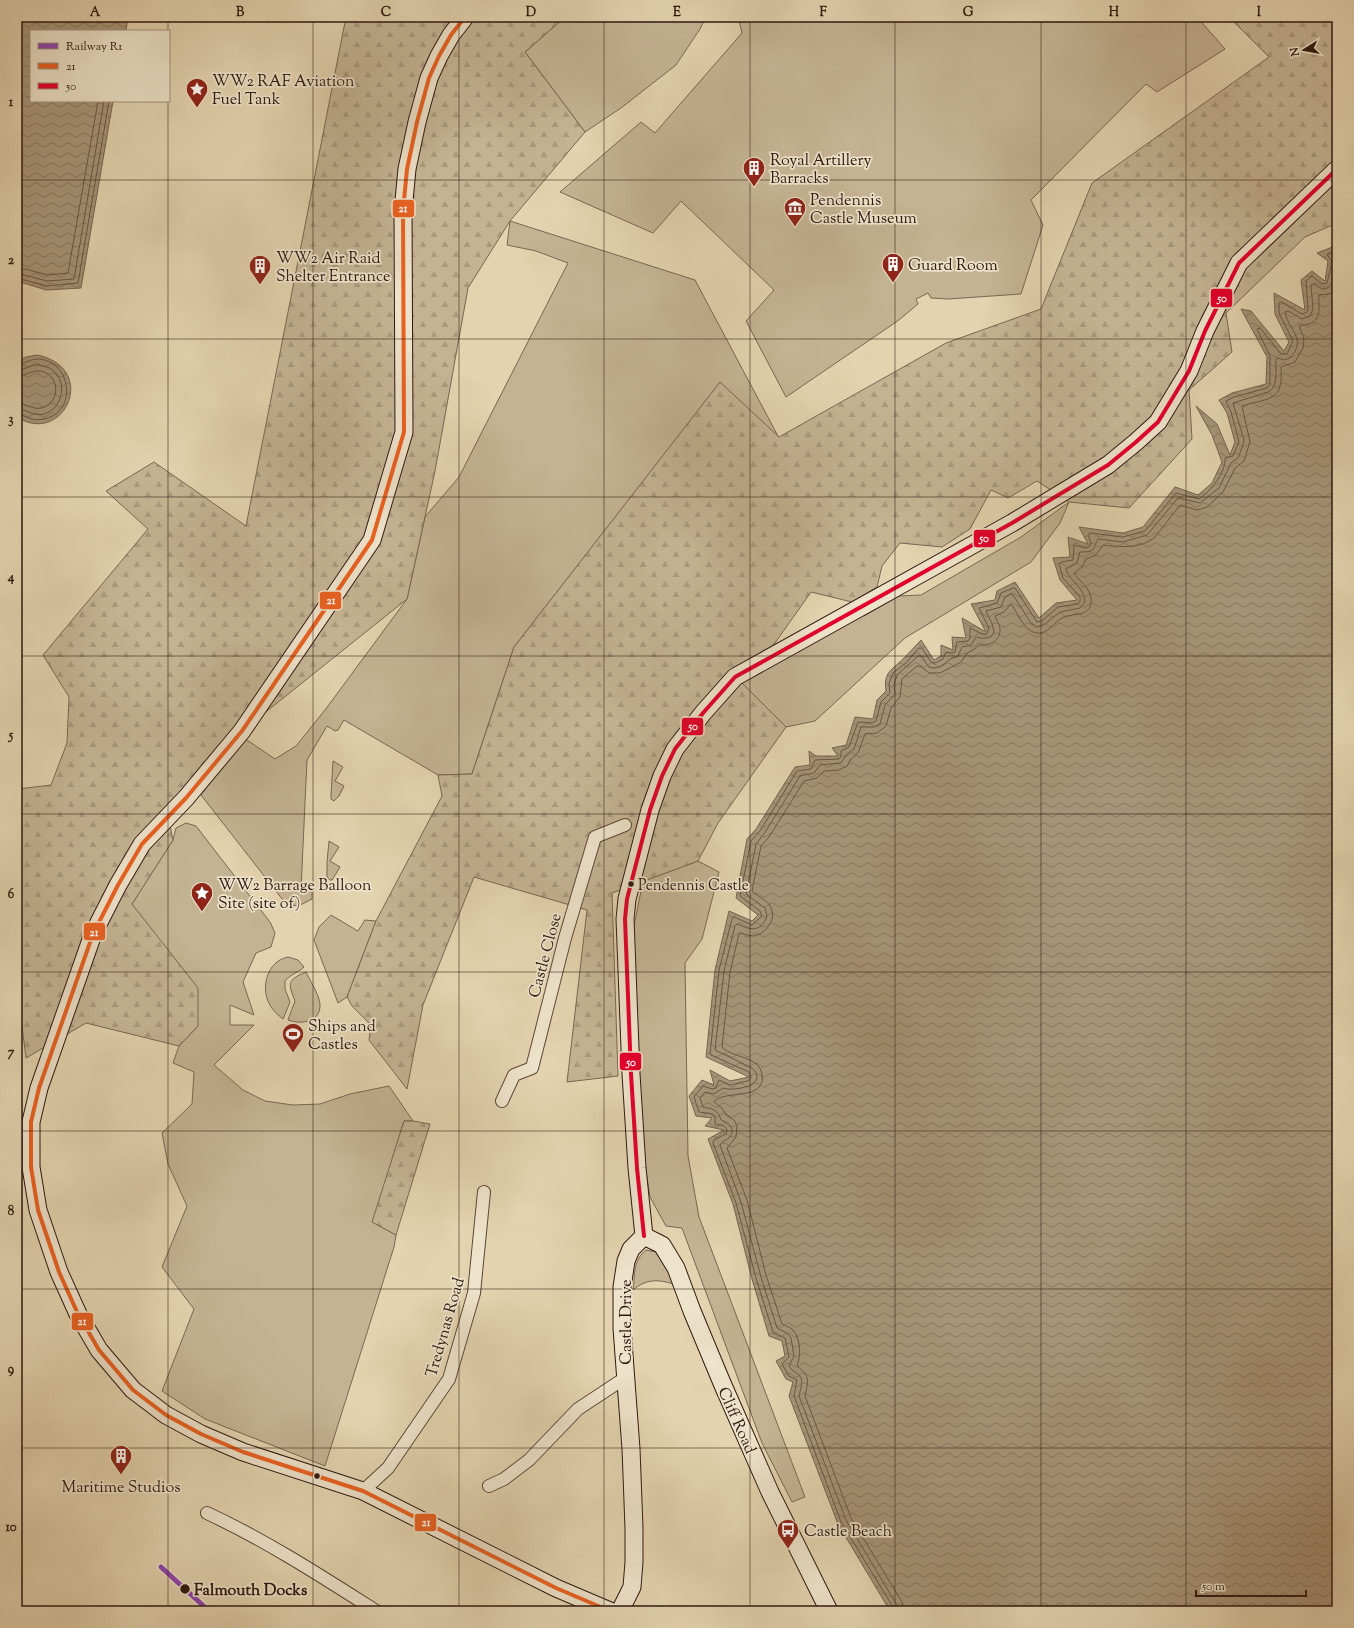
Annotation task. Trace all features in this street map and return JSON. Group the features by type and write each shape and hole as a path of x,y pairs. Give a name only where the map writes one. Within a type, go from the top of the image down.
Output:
{"street":[{"path":"465,17 450,34 429,78 417,122 407,169 404,211 404,432 372,540 242,731 186,798 142,844 118,885 93,934 39,1088 31,1122 30,1167 38,1210 59,1272 78,1314 99,1350 133,1390 166,1415 201,1434 244,1452 363,1491 556,1588 610,1611"},
{"path":"644,1236 631,1082 625,919 627,899 650,810 662,776 675,749 703,713 736,677 1012,523 1108,465 1136,442 1158,422 1189,371 1205,331 1239,264 1337,169"},
{"name":"Castle Close","path":"502,1101 514,1075 532,1068 565,938 595,837 625,825"},
{"name":"Tredynas Road","path":"363,1491 388,1468 449,1379 474,1293 484,1192"},
{"name":"Castle Drive","path":"620,1611 632,1587 634,1562 631,1449 622,1328 622,1287 626,1261 631,1249 644,1236"},
{"name":"Cliff Road","path":"644,1236 662,1245 676,1268 722,1384 770,1492 828,1611"},
{"path":"489,1486 504,1479 529,1460 578,1409 625,1378"},
{"path":"207,1513 300,1562 376,1611"}],"green space":[{"path":"346,17 565,17 525,52 585,132 510,221 468,288 435,471 407,599 242,731 167,810 173,840 132,904 198,988 198,1026 179,1046 86,1023 26,1058 17,986 17,791 18,789 51,785 67,743 69,697 43,655 148,529 106,491 154,462 246,526"},
{"path":"565,17 706,17 700,29 676,65 621,108 585,132 525,52"},
{"path":"738,17 1197,17 1225,49 1157,92 1146,84 1031,200 1043,225 1021,294 948,299 931,298 928,293 916,299 918,304 899,320 786,397 746,321 774,290 681,201 653,233 560,192 641,122 655,133 742,33"},
{"path":"1229,17 1337,17 1337,223 1305,237 1226,313 1232,352 1189,390 1192,439 1129,508 1069,502 1037,481 1008,498 991,490 970,529 942,547 900,543 882,566 877,587 852,602 811,592 775,643 736,677 786,727 718,823 698,861 612,893 618,1076 567,1082 587,910 474,877 423,1005 407,1089 369,1040 371,1025 352,1006 347,997 376,921 442,796 438,775 472,774 514,647 720,382 779,437 946,343 1041,309 1092,183 1269,57"},
{"path":"510,221 695,280 779,438 720,383 514,647 472,774 438,775 344,720 338,730 335,731 327,726 307,760 301,889 312,890 312,899 298,906 286,904 201,795 244,738 275,759 296,746 325,710 407,599 425,517 459,477 568,263 536,251 507,245"},
{"path":"1069,502 1060,523 1031,562 905,638 815,721 786,727 735,677 862,606 864,616 899,596 921,595 1021,537"},
{"path":"333,761 343,767 335,781 344,786 339,796 334,801 331,799"},
{"path":"186,823 196,826 270,922 275,933 271,947 256,953 243,982 254,1015 230,1005 230,1025 254,1025 214,1065 243,1090 265,1101 293,1105 320,1104 350,1094 389,1086 413,1121 404,1121 373,1222 396,1235 394,1247 325,1466 205,1419 162,1391 194,1309 162,1267 187,1206 168,1164 162,1133 192,1104 194,1072 173,1063 179,1046 198,1026 132,904 173,840 176,828"},
{"path":"329,841 339,847 330,861 340,867 332,880 327,877"},
{"path":"698,861 719,872 702,939 685,963 688,1156 699,1217 805,1497 792,1502 762,1443 682,1228 666,1226 650,1197 645,1165 626,966 643,881"},
{"path":"331,915 358,931 365,920 376,921 347,997 338,1003 314,940 319,927"},
{"path":"288,957 298,960 304,967 285,981 285,989 290,1002 283,1019 270,1005 267,998 266,983 270,969 281,960"},
{"path":"306,972 318,996 320,1004 319,1010 317,1015 310,1021 299,1022 288,1020 295,1001 290,986 292,980"},
{"path":"404,1121 430,1124 396,1235 372,1222"},
{"path":"646,1250 656,1252 666,1266 673,1284 662,1281 652,1281 638,1286 633,1290 637,1263 639,1258"}],"water":[{"path":"17,17 128,17 126,30 30,30 30,102 113,102 81,288 46,290 17,281"},
{"path":"1335,246 1337,247 1337,1611 890,1611 838,1524 789,1396 793,1382 786,1379 776,1361 785,1356 782,1341 769,1336 752,1279 733,1204 708,1139 724,1130 705,1126 712,1118 696,1116 689,1096 702,1080 714,1085 710,1070 730,1081 749,1077 706,1057 715,970 729,911 752,921 758,915 736,898 747,839 756,829 795,767 810,765 809,751 816,756 838,756 832,748 846,745 855,717 873,719 877,700 886,691 885,685 887,675 921,640 934,660 941,656 941,645 953,650 952,637 966,638 962,618 986,632 971,604 995,600 997,591 1015,582 1039,618 1056,603 1077,600 1060,580 1053,558 1070,557 1068,537 1088,544 1079,527 1123,533 1143,527 1175,487 1198,495 1212,483 1222,462 1212,435 1196,406 1217,424 1230,455 1235,442 1227,413 1219,400 1232,393 1266,384 1267,357 1241,309 1251,311 1284,351 1289,342 1275,314 1274,293 1305,310 1301,280 1312,271 1325,281 1328,261 1317,253"},
{"path":"37,355 56,363 67,374 71,388 68,402 61,414 49,422 34,423 17,417 17,362 26,357"}],"rail line":[{"name":"R1","path":"161,1567 209,1611"}],"transit line":[{"name":"21","path":"465,17 451,35 429,78 417,122 407,169 403,211 404,432 372,540 242,731 186,798 142,844 118,885 93,934 39,1088 31,1122 31,1167 38,1210 59,1272 78,1314 99,1350 133,1390 166,1415 201,1434 243,1452 363,1491 556,1588 610,1611"},
{"name":"50","path":"644,1236 637,1168 631,1074 625,919 627,899 650,810 662,776 675,749 703,713 735,677 1012,523 1108,465 1136,442 1158,422 1189,371 1205,331 1239,263 1337,169"}],"place":[{"name":"WW2 RAF Aviation Fuel Tank","path":"197,108"},
{"name":"Royal Artillery Barracks","path":"754,188"},
{"name":"Pendennis Castle Museum","path":"795,228"},
{"name":"Guard Room","path":"893,284"},
{"name":"WW2 Air Raid Shelter Entrance","path":"260,286"},
{"name":"Pendennis Castle","path":"631,884"},
{"name":"WW2 Barrage Balloon Site (site of)","path":"202,912"},
{"name":"Ships and Castles","path":"293,1054"},
{"name":"Maritime Studios","path":"121,1476"},
{"name":"Castle Beach","path":"788,1550"},
{"name":"Falmouth Docks","path":"185,1589"}]}
